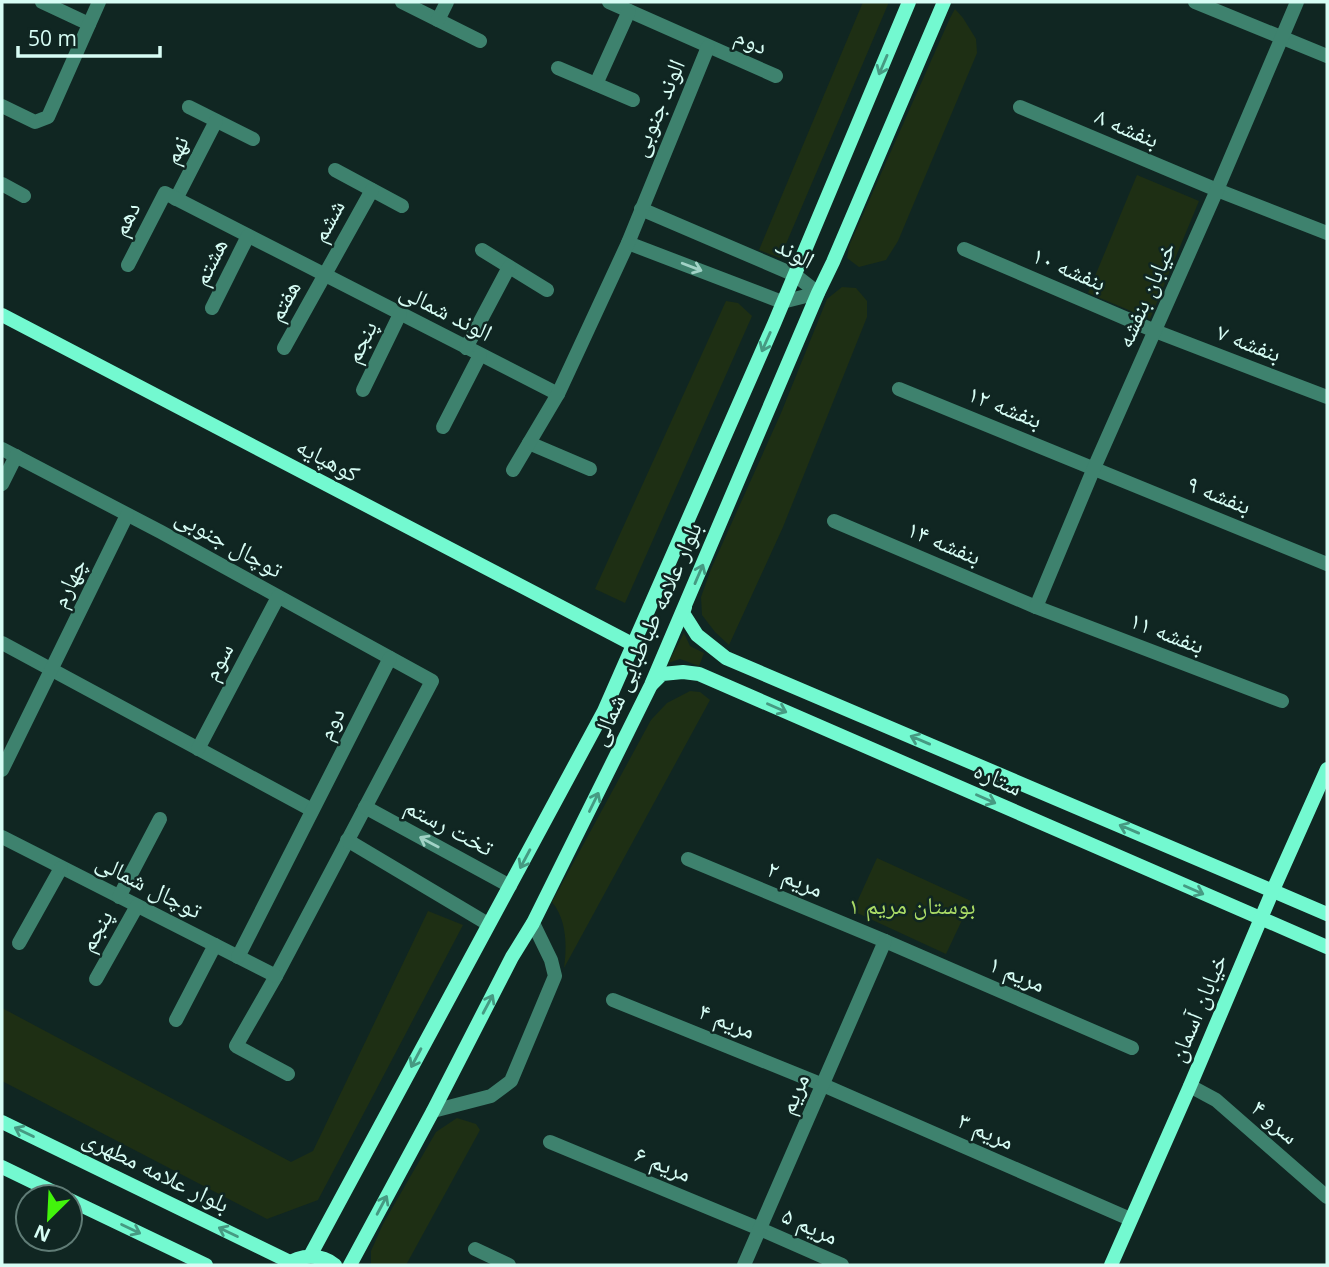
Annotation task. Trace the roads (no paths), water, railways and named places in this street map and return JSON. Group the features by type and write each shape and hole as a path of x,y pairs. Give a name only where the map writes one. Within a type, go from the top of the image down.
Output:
{"main road":[{"name":"بلوار علامه طباطبایی شمالی","path":"310,1256 604,711 794,275 909,2"},
{"name":"بلوار علامه طباطبایی شمالی","path":"350,1265 512,957 533,923 651,685 944,2"},
{"name":"کوهپایه","path":"2,314 634,645"},
{"name":"ستاره","path":"688,600 683,613 689,625 697,635 726,658 1327,914"},
{"path":"715,681 711,670 715,662 726,658"},
{"name":"ستاره","path":"651,685 662,674 699,674 1327,947"},
{"name":"خیابان آسمان","path":"1111,1265 1327,769"},
{"name":"بلوار علامه مطهری","path":"2,1122 288,1264"},
{"path":"2,1167 35,1183"},
{"path":"84,1207 206,1265"},
{"path":"288,1264 310,1256 335,1265"}],"street":[{"path":"42,2 89,24"},
{"path":"2,106 35,122 48,117 99,2"},
{"path":"402,2 480,41"},
{"path":"438,20 447,2"},
{"name":"الوند جنوبی","path":"609,2 708,47 628,243"},
{"path":"1195,2 1327,56"},
{"name":"خیابان بنفشه","path":"1036,607 1297,2"},
{"path":"596,84 629,11"},
{"name":"دوم","path":"708,47 776,76"},
{"path":"558,68 633,100"},
{"path":"189,107 253,139"},
{"name":"بنفشه ۸","path":"1020,107 1327,233"},
{"name":"نهم","path":"171,196 216,121"},
{"path":"335,170 402,206"},
{"path":"2,184 24,196"},
{"name":"ششم","path":"324,275 372,190"},
{"name":"الوند شمالی","path":"171,196 558,394"},
{"name":"دهم","path":"128,265 171,196"},
{"name":"الوند","path":"641,209 794,275 818,293"},
{"name":"هشتم","path":"212,308 248,236"},
{"path":"513,471 558,394 628,243"},
{"name":"الوند","path":"628,243 782,302 818,293"},
{"name":"بنفشه ۱۰","path":"964,249 1155,331"},
{"path":"482,250 547,290"},
{"path":"466,348 509,267"},
{"name":"هفتم","path":"284,348 324,275"},
{"name":"پنجم","path":"363,390 400,314"},
{"name":"بنفشه ۷","path":"1155,331 1327,397"},
{"path":"443,427 480,355"},
{"name":"بنفشه ۱۲","path":"899,388 1094,468"},
{"path":"529,443 590,469"},
{"name":"توچال جنوبی","path":"2,449 432,681 365,807"},
{"path":"2,484 16,456"},
{"name":"بنفشه ۹","path":"1094,468 1327,564"},
{"name":"چهارم","path":"52,670 127,515"},
{"name":"بنفشه ۱۴","path":"834,522 1036,607"},
{"name":"سوم","path":"198,749 278,597"},
{"name":"بنفشه ۱۱","path":"1036,607 1282,701"},
{"path":"2,643 312,810 238,957"},
{"name":"دوم","path":"312,810 390,658"},
{"path":"2,770 52,670"},
{"path":"288,1074 236,1046 365,807"},
{"name":"تخت رستم","path":"365,807 510,886"},
{"path":"119,897 160,819"},
{"name":"توچال شمالی","path":"2,837 276,976"},
{"path":"348,840 488,924"},
{"name":"مریم ۲","path":"688,859 885,941"},
{"path":"19,943 61,868"},
{"name":"پنجم","path":"96,979 136,906"},
{"path":"433,1111 491,1096 511,1081 555,975 551,960 533,923"},
{"name":"مریم ۱","path":"885,941 1132,1048"},
{"name":"مریم","path":"744,1265 885,941"},
{"path":"176,1020 215,946"},
{"name":"مریم ۴","path":"613,1000 823,1085"},
{"name":"مریم ۳","path":"823,1085 1130,1219"},
{"name":"سرو ۴","path":"1190,1086 1216,1100 1327,1197"},
{"name":"مریم ۶","path":"550,1142 760,1229"},
{"name":"مریم ۵","path":"760,1229 842,1265"},
{"path":"475,1250 509,1265"}],"park label":[{"name":"بوستان مریم ۱","path":"912,906"}]}
